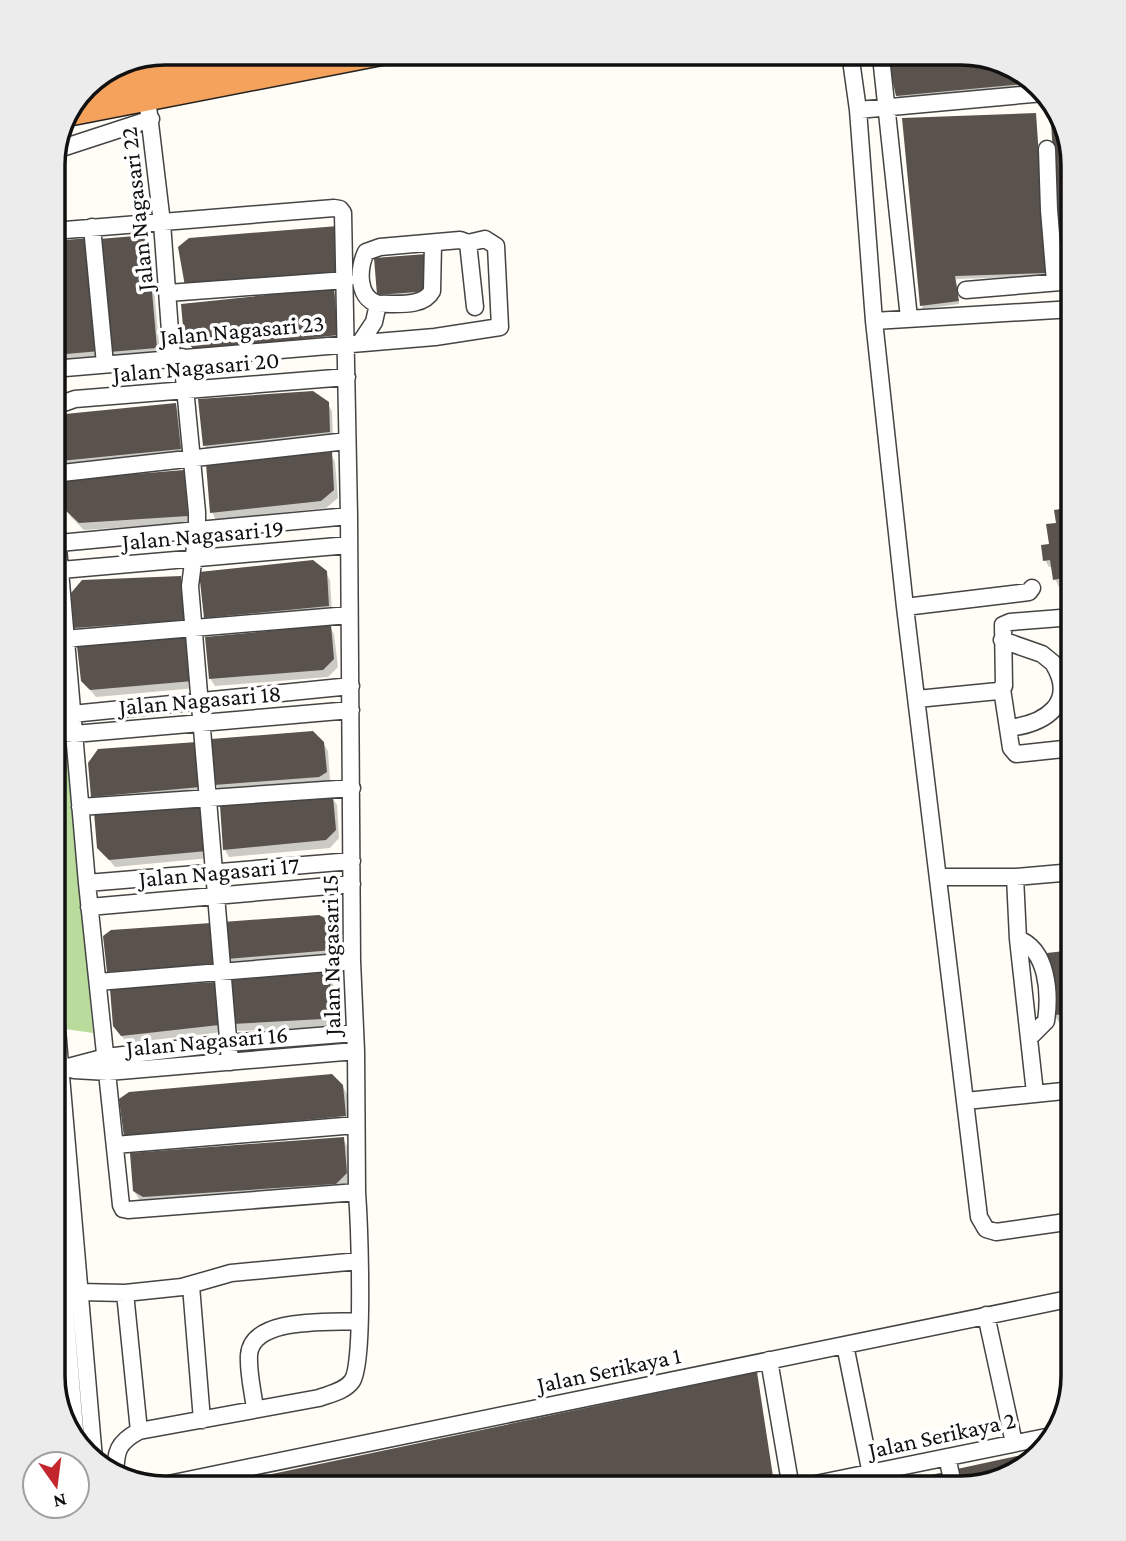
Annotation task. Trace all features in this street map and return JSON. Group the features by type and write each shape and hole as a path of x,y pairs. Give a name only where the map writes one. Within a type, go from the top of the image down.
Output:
{"highway":[{"path":"99,90 214,65"},
{"path":"80,113 149,108 329,65"}],"street":[{"path":"852,65 858,110 874,321 905,607 979,1217 986,1229 996,1232 1061,1223"},
{"path":"883,65 909,318"},
{"path":"858,110 1032,94"},
{"path":"67,145 149,108"},
{"name":"Jalan Nagasari 22","path":"149,108 168,293 177,358 185,390 192,458 197,531 191,586 230,1062"},
{"path":"1047,149 1055,282"},
{"name":"Jalan Nagasari 15","path":"139,1431 319,1398 347,1387 357,1371 359,1321 347,441 347,377 354,343 346,280 343,213 340,209 162,223"},
{"path":"65,229 162,223"},
{"path":"92,227 104,365"},
{"name":"Jalan Nagasari 23","path":"65,368 435,337 500,327 496,246 485,239 468,243"},
{"path":"433,244 432,291 429,296 420,302 377,304 367,298 360,272 366,253 380,247 460,240 468,243 475,307"},
{"path":"168,293 346,280"},
{"path":"966,290 1061,282"},
{"path":"354,343 374,322 377,304"},
{"path":"874,321 1061,310"},
{"name":"Jalan Nagasari 20","path":"65,403 347,377"},
{"path":"65,473 347,441"},
{"path":"65,542 349,516"},
{"name":"Jalan Nagasari 19","path":"65,570 349,545"},
{"path":"905,607 1029,592 1032,588"},
{"path":"65,639 349,615"},
{"path":"1061,618 1006,623 1002,628 1002,689 1012,748 1016,754 1061,749"},
{"path":"1002,640 1042,654 1054,663 1061,690"},
{"path":"65,648 89,907 123,1209 357,1192"},
{"path":"65,717 200,700 351,686"},
{"path":"916,699 962,696 1002,689"},
{"path":"1008,728 1040,720 1059,704 1061,697"},
{"name":"Jalan Nagasari 18","path":"65,733 351,710"},
{"path":"80,807 352,788"},
{"path":"87,883 352,861"},
{"path":"938,877 1015,877 1061,873"},
{"path":"1015,877 1018,939 1035,1093"},
{"name":"Jalan Nagasari 17","path":"89,907 352,884"},
{"path":"1018,939 1027,942 1036,951 1047,994 1046,1021 1029,1038"},
{"path":"98,982 352,961"},
{"path":"107,1065 228,1043 355,1033"},
{"name":"Jalan Nagasari 16","path":"65,1069 107,1065 230,1062 356,1051"},
{"path":"965,1101 1061,1091"},
{"path":"115,1145 356,1125"},
{"path":"65,1215 79,1292 93,1446"},
{"path":"79,1292 125,1293 191,1286 231,1273 359,1261"},
{"path":"191,1286 202,1420"},
{"path":"116,1463 121,1444 139,1431 125,1293"},
{"name":"Jalan Serikaya 1","path":"207,1476 1061,1300"},
{"path":"986,1315 1014,1443"},
{"path":"255,1409 249,1354 253,1342 261,1334 273,1328 294,1325 359,1321"},
{"path":"845,1345 872,1474"},
{"path":"769,1360 792,1476"},
{"name":"Jalan Serikaya 2","path":"861,1476 1040,1438"},
{"path":"947,1457 951,1476"}],"green space":[{"path":"65,747 68,749 93,1033 65,1029"}],"building":[{"path":"889,65 968,65 994,70 1020,84 896,96"},
{"path":"1036,113 1047,273 955,276 959,301 920,306 902,118"},
{"path":"1051,120 1058,139 1061,164 1060,269"},
{"path":"338,226 336,275 185,286 178,247 189,238"},
{"path":"147,235 157,348 109,352 99,239"},
{"path":"89,238 100,351 65,354 65,240"},
{"path":"426,254 429,291 377,295 374,258"},
{"path":"334,288 338,335 195,351 184,338 181,304"},
{"path":"313,391 329,402 330,432 203,446 198,399"},
{"path":"176,403 181,449 65,461 65,414"},
{"path":"332,452 334,490 321,501 210,513 206,464"},
{"path":"184,470 188,516 79,523 65,510 65,480"},
{"path":"1061,509 1061,578 1053,580 1050,560 1043,561 1041,545 1049,544 1046,524 1056,523 1054,510"},
{"path":"313,560 327,571 329,606 204,618 199,572"},
{"path":"181,576 185,620 74,628 71,593 82,580"},
{"path":"331,625 334,659 323,670 209,679 205,637"},
{"path":"189,637 193,681 90,690 81,681 77,646"},
{"path":"1061,676 1061,692 1057,692 1056,677"},
{"path":"313,731 324,742 327,772 319,777 214,785 211,739"},
{"path":"197,742 200,787 91,797 88,763 98,749"},
{"path":"333,796 336,830 326,840 223,850 220,805"},
{"path":"203,805 207,851 109,860 97,848 94,812"},
{"path":"319,915 331,921 333,950 227,959 223,922"},
{"path":"211,923 213,964 107,972 103,936 111,930"},
{"path":"1061,951 1061,1015 1052,1015 1052,994 1039,995 1037,976 1050,975 1047,953"},
{"path":"329,972 333,1008 323,1019 232,1024 230,980"},
{"path":"216,982 219,1025 121,1036 113,1026 110,989"},
{"path":"332,1074 343,1085 346,1116 124,1137 119,1099 129,1092"},
{"path":"344,1137 347,1173 336,1184 143,1197 133,1191 130,1153"},
{"path":"757,1372 773,1476 262,1476"},
{"path":"1024,1455 1000,1469 987,1473 958,1476 957,1469"},
{"path":"945,1472 946,1476 926,1476"}]}
